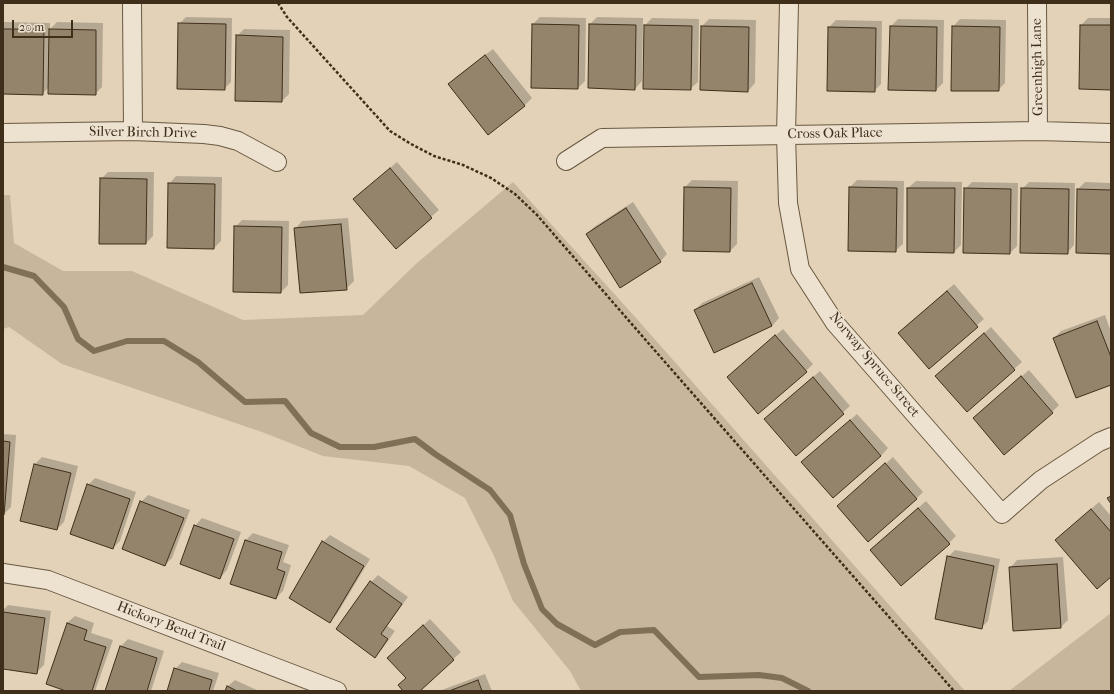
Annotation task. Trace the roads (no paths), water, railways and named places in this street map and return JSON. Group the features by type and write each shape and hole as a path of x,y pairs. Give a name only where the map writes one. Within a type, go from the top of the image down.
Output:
{"street":[{"path":"132,3 133,131"},
{"name":"Norway Spruce Street","path":"789,3 786,135 788,203 800,269 835,323 1002,514 1041,480 1099,442 1111,437"},
{"name":"Greenhigh Lane","path":"1037,3 1038,131"},
{"name":"Silver Birch Drive","path":"3,133 133,131 204,134 220,136 238,141 277,162"},
{"name":"Cross Oak Place","path":"566,162 602,138 1038,131 1111,132"},
{"name":"Hickory Bend Trail","path":"3,573 48,580 337,691"}],"waterway":[{"path":"3,267 34,276 64,307 78,339 94,351 127,341 164,341 198,362 245,402 285,401 311,433 340,447 374,447 415,439 490,490 510,515 524,564 542,609 557,624 595,645 620,632 654,630 699,677 759,675 782,678 808,691"}]}
